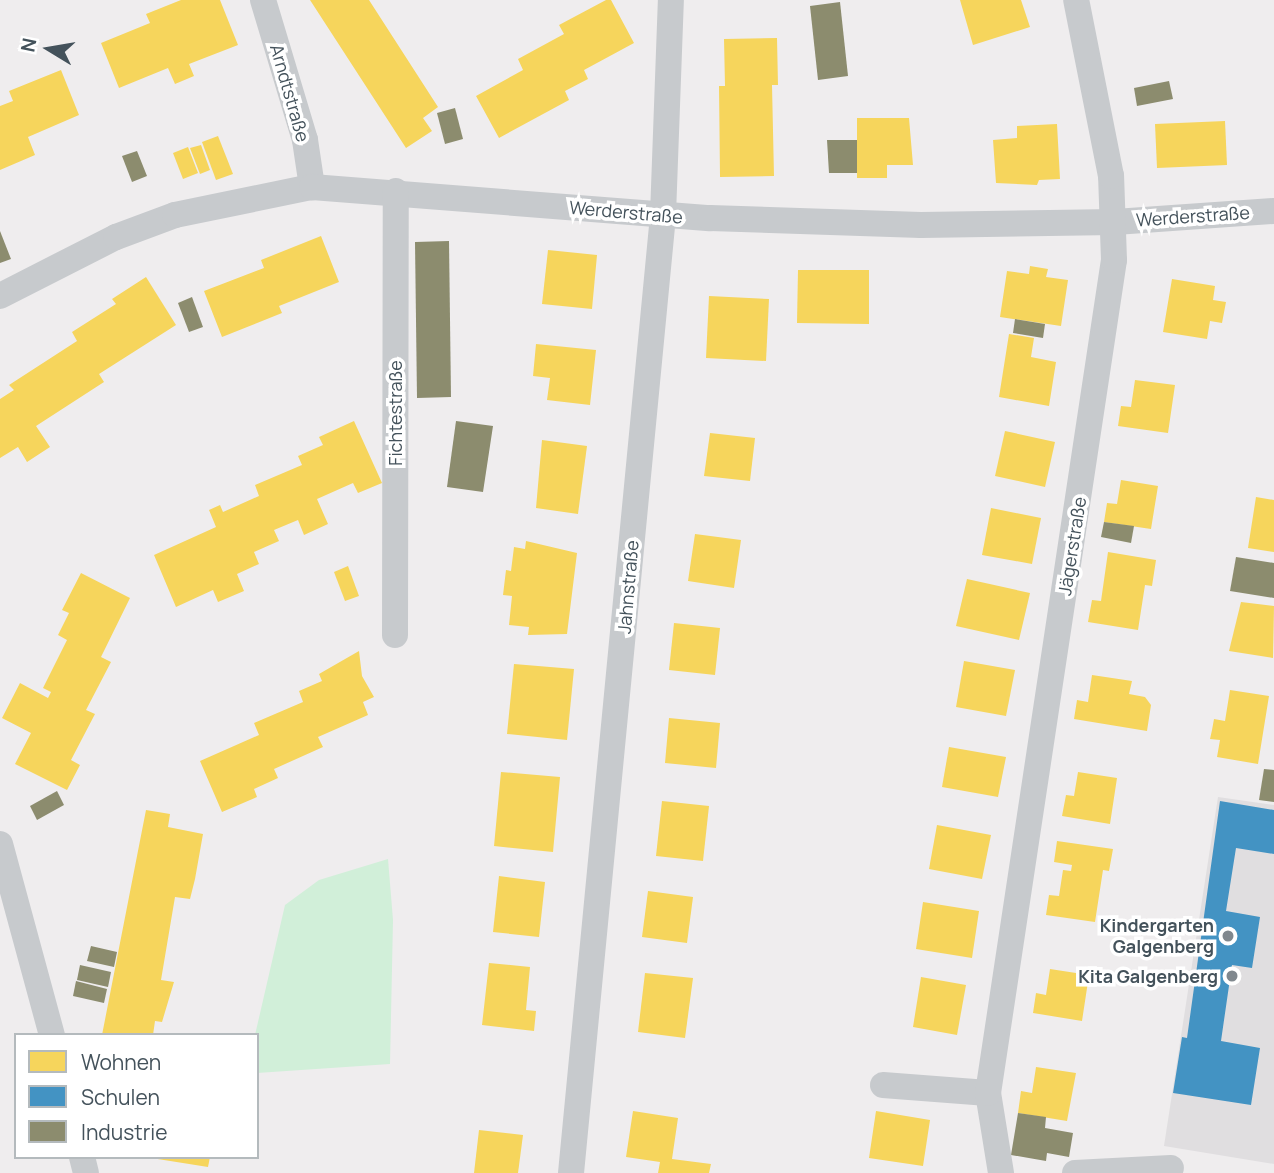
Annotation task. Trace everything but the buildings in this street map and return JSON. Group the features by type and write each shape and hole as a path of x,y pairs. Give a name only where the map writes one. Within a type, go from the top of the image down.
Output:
{"street":[{"name":"Arndtstraße","path":"263,0 305,140 312,187"},
{"name":"Jahnstraße","path":"571,1173 663,215 671,0"},
{"name":"Jägerstraße","path":"1001,1173 988,1093 1109,309 1115,222 1092,64 1076,0"},
{"name":"Werderstraße","path":"0,296 116,237 175,215 312,187 396,191 663,215 921,225 1115,222 1274,211"},
{"name":"Fichtestraße","path":"395,635 396,191"},
{"path":"0,844 51,1033"},
{"path":"883,1085 988,1093"},
{"path":"1075,1173 1171,1168"}],"shaded area":[{"name":"Kita Galgenberg","path":"1218,797 1274,805 1274,1164 1164,1146"}],"green space":[{"path":"388,859 393,920 390,1064 259,1073 259,1033 255,1033 285,905 319,880"}],"place":[{"name":"Kindergarten Galgenberg","path":"1228,936"},
{"name":"Kita Galgenberg","path":"1232,976"}]}
